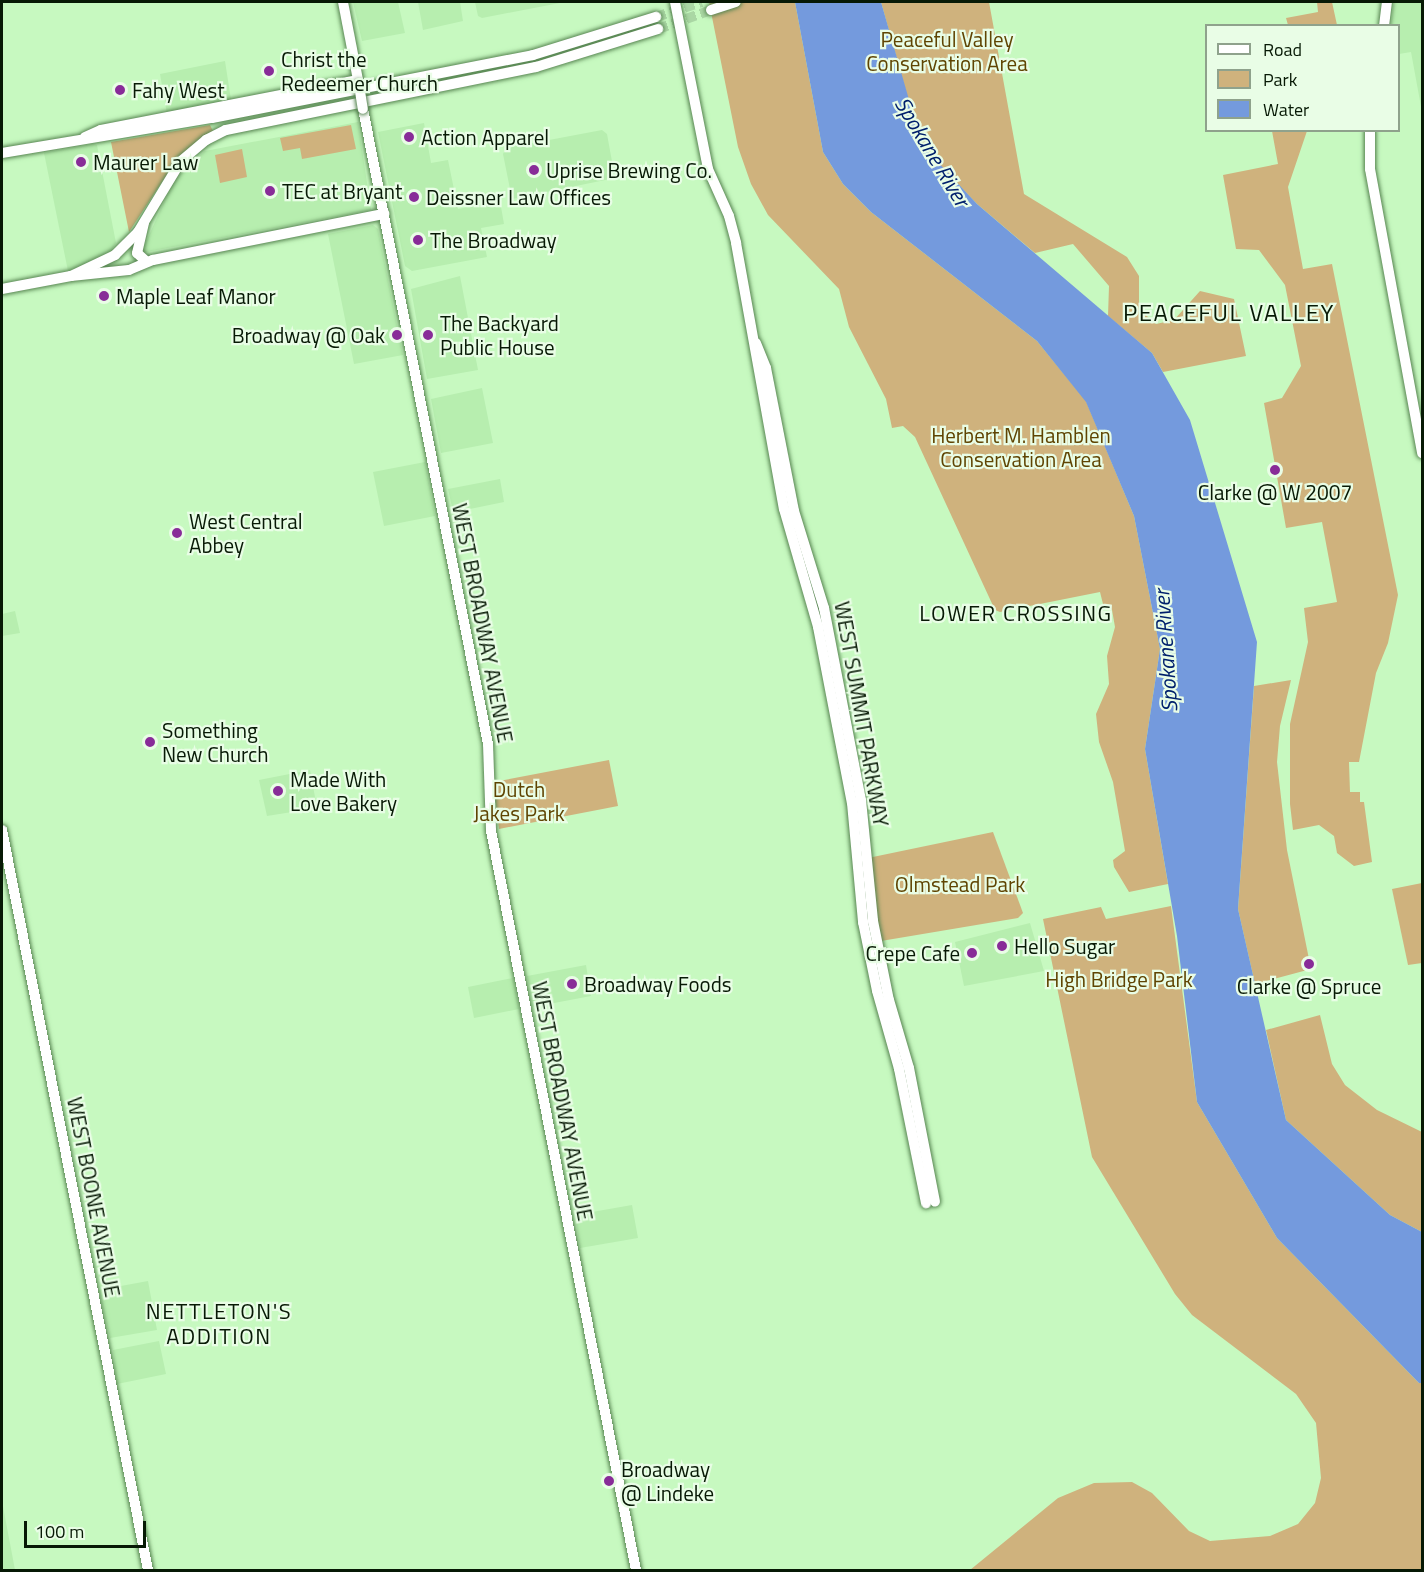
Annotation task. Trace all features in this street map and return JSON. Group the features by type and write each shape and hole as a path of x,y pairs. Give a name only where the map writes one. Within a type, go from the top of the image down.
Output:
{"street":[{"name":"WEST BROADWAY AVENUE","path":"343,2 488,744 489,823 636,1570"},
{"name":"WEST SUMMIT PARKWAY","path":"675,2 705,158 732,224 756,343 756,370 782,500 812,601 849,788 859,894 874,976 899,1069 930,1202"},
{"path":"711,10 736,2"},
{"path":"1384,24 1387,2"},
{"path":"2,153 85,137 104,137 212,118 532,55 657,23 536,68 226,130 201,144 181,161 144,223 125,246 104,263 71,276"},
{"path":"85,137 101,130 358,82"},
{"path":"1370,132 1371,169 1422,453"},
{"path":"2,289 71,276 129,270 147,262 384,214"},
{"path":"144,223 138,253 147,262"},
{"name":"WEST BOONE AVENUE","path":"2,834 148,1570"}],"shaded area":[{"path":"353,2 398,2 405,33 362,41"},
{"path":"418,2 460,2 463,21 423,30"},
{"path":"475,2 560,3 482,18 478,16"},
{"path":"1394,2 1422,2 1422,112 1411,52 1400,54 1400,24 1391,24"},
{"path":"225,61 231,100 167,114 160,74"},
{"name":"TEC at Bryant","path":"358,122 371,210 141,253 174,180 205,151"},
{"path":"424,123 431,163 448,160 458,209 500,201 504,224 481,228 487,257 412,271 405,266 378,132"},
{"path":"602,130 607,134 615,178 512,199 503,154 506,148"},
{"path":"97,145 116,243 108,255 68,271 44,153"},
{"path":"373,225 378,229 403,355 354,364 328,234"},
{"path":"460,276 478,370 427,379 411,289"},
{"path":"482,388 493,443 441,453 431,399"},
{"path":"425,462 435,516 384,526 373,472"},
{"path":"500,479 504,502 460,511 452,507 448,489"},
{"path":"15,611 20,633 2,636 2,614"},
{"path":"310,770 317,808 267,816 259,780"},
{"path":"1030,923 1044,971 964,986 955,942"},
{"path":"586,965 591,996 533,1007 527,976"},
{"path":"513,978 519,1009 474,1018 468,987"},
{"path":"632,1205 638,1238 580,1248 575,1215"},
{"path":"148,1281 157,1330 110,1338 99,1290"},
{"path":"159,1341 166,1374 117,1384 113,1350"},
{"path":"2,1501 15,1570 2,1570"}],"green space":[{"name":"Herbert M. Hamblen Conservation Area","path":"709,2 795,2 823,152 843,184 871,212 1037,341 1086,401 1134,516 1160,649 1145,749 1168,884 1129,892 1114,867 1113,860 1125,851 1113,782 1099,742 1096,714 1109,684 1107,656 1115,627 1112,610 1103,604 1100,592 1000,612 995,610 915,437 903,426 892,428 886,399 849,327 839,289 768,215 751,184 738,147"},
{"name":"Peaceful Valley Conservation Area","path":"881,2 989,2 1024,194 1127,257 1139,276 1139,309 1156,324 1174,320 1200,291 1234,299 1246,356 1163,372 1152,353 1108,316 1109,286 1073,244 1035,253 977,204 921,145"},
{"path":"1317,2 1332,2 1337,24 1288,24 1286,18 1318,12"},
{"path":"210,125 213,131 177,159 129,232 111,142"},
{"path":"351,125 356,149 302,159 300,148 283,151 280,138"},
{"path":"1272,132 1307,132 1288,187 1303,269 1332,264 1398,595 1388,643 1376,673 1359,762 1349,762 1350,792 1360,792 1360,802 1364,802 1372,862 1354,866 1337,853 1334,836 1319,825 1293,830 1290,804 1290,724 1308,642 1304,608 1337,602 1322,522 1286,528 1264,403 1282,398 1301,366 1285,285 1259,250 1236,249 1223,175 1278,164"},
{"path":"242,149 247,177 220,183 215,155"},
{"path":"1291,680 1280,726 1277,762 1287,850 1311,969 1255,984 1238,909 1254,686"},
{"name":"Dutch Jakes Park","path":"609,760 618,806 499,829 495,797 499,781"},
{"name":"Olmstead Park","path":"993,832 1023,913 1018,918 881,941 868,858"},
{"path":"1422,883 1422,963 1408,965 1392,889"},
{"name":"High Bridge Park","path":"1171,906 1197,1102 1277,1238 1419,1383 1422,1383 1422,1570 970,1570 1058,1498 1094,1483 1132,1482 1152,1493 1189,1531 1210,1541 1270,1536 1298,1524 1315,1503 1321,1478 1316,1423 1296,1394 1192,1315 1175,1294 1092,1157 1043,919 1101,907 1106,919"},
{"path":"1320,1015 1332,1064 1345,1085 1377,1110 1422,1132 1422,1232 1390,1215 1286,1120 1266,1030"}],"water":[{"name":"Spokane River","path":"795,2 881,2 922,145 977,204 1152,353 1190,420 1257,642 1238,909 1286,1120 1390,1215 1422,1232 1422,1383 1419,1383 1277,1238 1197,1102 1177,936 1145,749 1160,649 1134,516 1086,402 1037,341 871,212 843,184 823,152"}],"tunnel":[{"path":"656,17 702,2"},
{"path":"658,29 711,10"}],"place":[{"name":"Christ the Redeemer Church","path":"269,71"},
{"name":"Fahy West","path":"120,90"},
{"name":"Action Apparel","path":"409,137"},
{"name":"Maurer Law","path":"81,162"},
{"name":"Uprise Brewing Co.","path":"534,170"},
{"name":"TEC at Bryant","path":"270,191"},
{"name":"Deissner Law Offices","path":"414,197"},
{"name":"The Broadway","path":"418,240"},
{"name":"Maple Leaf Manor","path":"104,296"},
{"name":"Broadway @ Oak","path":"397,335"},
{"name":"The Backyard Public House","path":"428,335"},
{"name":"Clarke @ W 2007","path":"1275,470"},
{"name":"West Central Abbey","path":"177,533"},
{"name":"Something New Church","path":"150,742"},
{"name":"Made With Love Bakery","path":"278,791"},
{"name":"Hello Sugar","path":"1002,946"},
{"name":"Crepe Cafe","path":"972,953"},
{"name":"Clarke @ Spruce","path":"1309,964"},
{"name":"Broadway Foods","path":"572,984"},
{"name":"Broadway @ Lindeke","path":"609,1481"}],"district":[{"name":"PEACEFUL VALLEY","path":"1229,313"},
{"name":"LOWER CROSSING","path":"1016,614"},
{"name":"NETTLETON'S ADDITION","path":"219,1324"}]}
